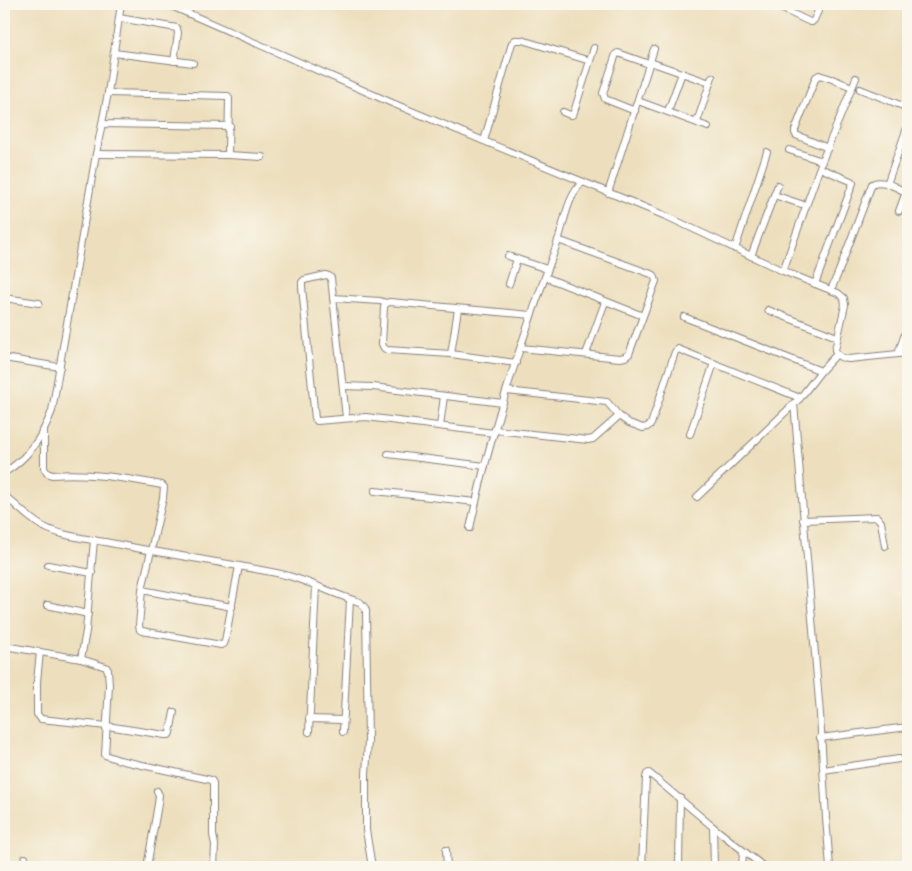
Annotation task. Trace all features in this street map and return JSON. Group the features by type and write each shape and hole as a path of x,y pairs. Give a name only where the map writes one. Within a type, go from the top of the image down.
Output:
{"street":[{"path":"4,474 26,456 36,444 52,411 108,93 121,4"},
{"path":"167,4 392,104 668,217 783,271 838,293 844,298 845,305 835,346 836,355 800,398 697,497"},
{"path":"772,4 810,22 814,20 821,4"},
{"path":"119,18 177,28 174,61"},
{"path":"484,141 512,43 515,40 522,40 590,61"},
{"path":"563,112 572,115 574,112 594,48"},
{"path":"608,193 654,49"},
{"path":"114,53 193,64"},
{"path":"634,111 605,99 603,93 614,57 618,53 711,80 697,122"},
{"path":"668,111 682,73"},
{"path":"828,148 796,135 795,130 818,75 908,108"},
{"path":"783,271 821,165 856,88 856,78"},
{"path":"108,93 227,96 229,99 230,126 228,155"},
{"path":"638,100 708,127"},
{"path":"102,124 230,126"},
{"path":"887,184 908,125"},
{"path":"790,150 853,183 815,284"},
{"path":"735,249 767,152"},
{"path":"96,154 262,157"},
{"path":"470,528 494,432 531,316 572,197 575,190 583,182"},
{"path":"831,290 840,271 872,184 875,182 887,184 907,192 899,211"},
{"path":"751,256 778,185"},
{"path":"774,195 801,204"},
{"path":"521,348 625,357 628,354 656,281 654,275 558,240"},
{"path":"508,256 548,269"},
{"path":"509,284 517,259"},
{"path":"346,418 331,278 326,275 302,282 315,419 317,422 366,417 494,432 588,440 593,439 619,416"},
{"path":"544,278 643,316"},
{"path":"4,298 39,303"},
{"path":"333,298 531,316"},
{"path":"586,354 605,302"},
{"path":"386,303 384,307 382,344 387,350 450,354 516,363"},
{"path":"450,354 458,309"},
{"path":"768,310 837,337"},
{"path":"684,317 821,371"},
{"path":"898,354 908,325"},
{"path":"507,391 607,402 619,416 629,423 643,428 651,424 675,352 678,350 800,398"},
{"path":"836,355 849,359 908,353"},
{"path":"4,358 60,367"},
{"path":"690,434 714,363"},
{"path":"343,386 374,387 503,403"},
{"path":"440,426 444,396"},
{"path":"794,403 820,714 820,738 830,867"},
{"path":"44,429 44,468 47,473 105,475 163,486 163,498 142,590 140,630 224,644 239,566"},
{"path":"388,454 485,466"},
{"path":"375,491 476,502"},
{"path":"4,495 40,526 47,529 150,552 295,577 350,600 360,602 366,611 368,740 366,830 372,867"},
{"path":"803,520 877,517 880,518 885,546"},
{"path":"81,660 88,614 94,540"},
{"path":"48,565 92,573"},
{"path":"309,732 316,586"},
{"path":"142,590 232,607"},
{"path":"343,732 350,600"},
{"path":"47,605 88,614"},
{"path":"4,646 81,660 106,667 109,685 106,756 211,780 213,783 214,867"},
{"path":"40,652 36,714 41,719 168,735 174,712"},
{"path":"309,719 343,720"},
{"path":"820,738 908,727"},
{"path":"823,770 899,759"},
{"path":"642,867 646,778 649,773 743,852 764,867"},
{"path":"147,867 158,804 157,791"},
{"path":"680,798 680,867"},
{"path":"713,827 714,867"},
{"path":"446,850 446,867"},
{"path":"742,867 743,852"},
{"path":"25,858 25,867"}]}
